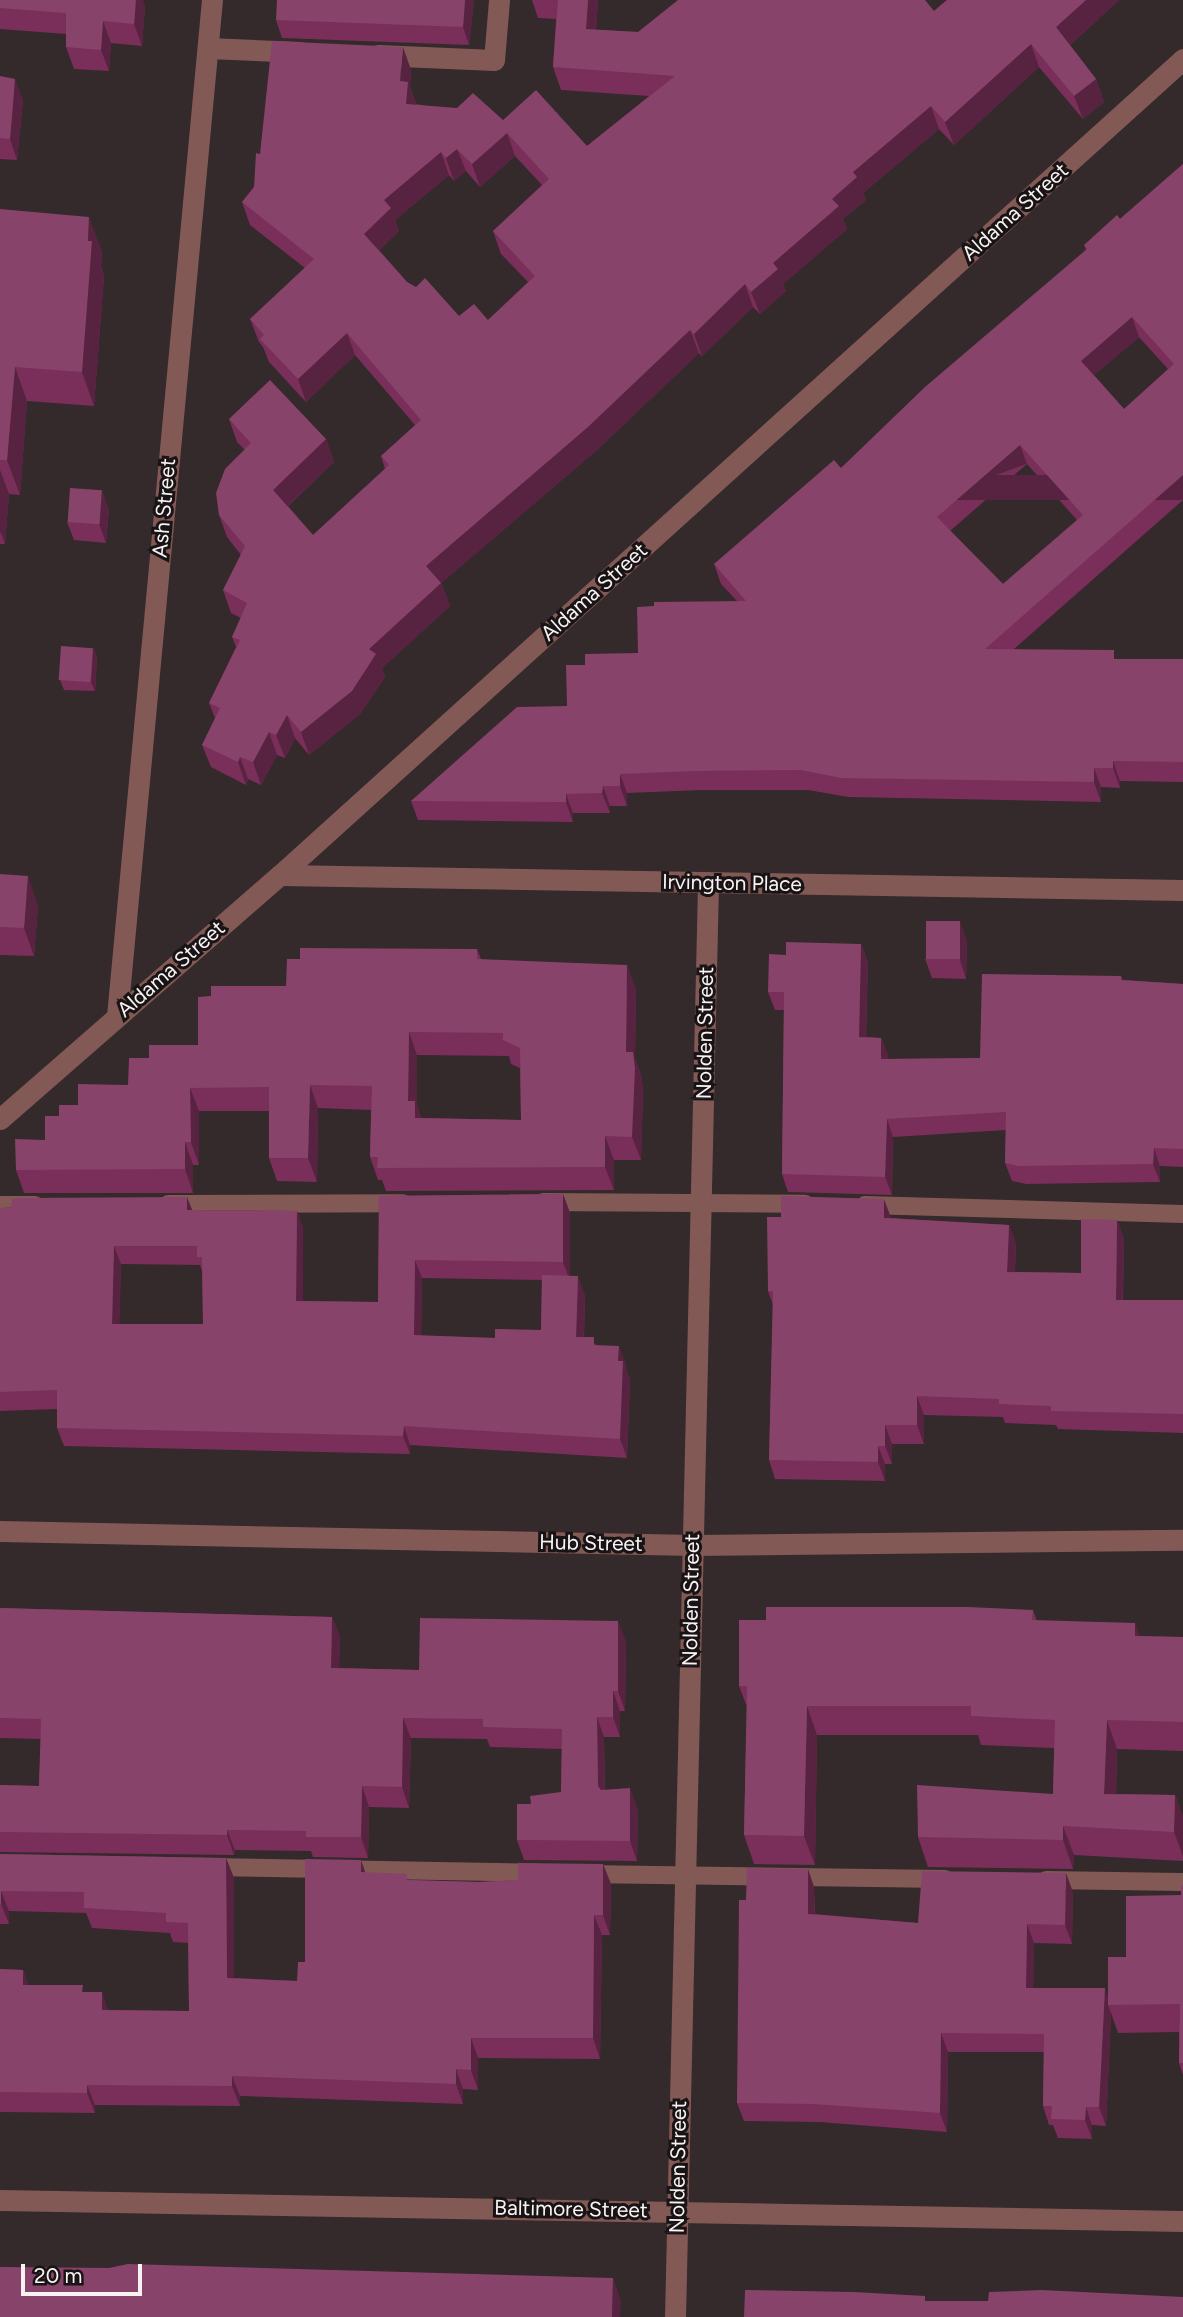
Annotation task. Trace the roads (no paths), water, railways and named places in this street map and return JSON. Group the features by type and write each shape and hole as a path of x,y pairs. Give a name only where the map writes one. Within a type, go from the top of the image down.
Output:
{"street":[{"name":"Ash Street","path":"117,1016 212,0"},
{"path":"357,54 494,60 499,0"},
{"path":"208,48 317,53"},
{"name":"Aldama Street","path":"0,1119 280,875 1183,59"},
{"name":"Irvington Place","path":"280,875 1183,890"},
{"name":"Nolden Street","path":"675,2317 708,883"},
{"name":"Hub Street","path":"0,1531 693,1545 1183,1539"},
{"name":"Baltimore Street","path":"0,2200 1183,2221"}],"lane":[{"path":"522,1202 701,1201 825,1204"},
{"path":"151,1204 426,1203"},
{"path":"0,1205 55,1205"},
{"path":"852,1205 1183,1214"},
{"path":"182,1866 962,1879"},
{"path":"1031,1880 1183,1882"}]}
